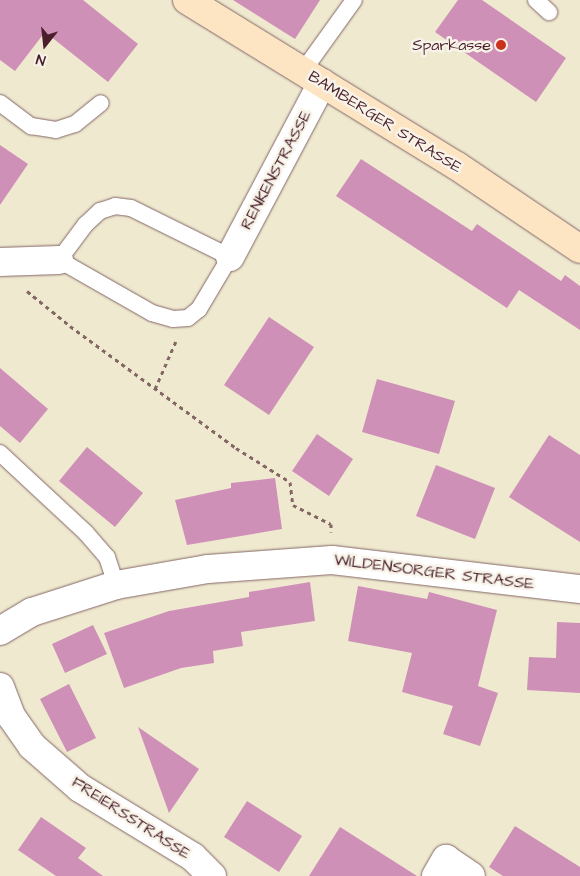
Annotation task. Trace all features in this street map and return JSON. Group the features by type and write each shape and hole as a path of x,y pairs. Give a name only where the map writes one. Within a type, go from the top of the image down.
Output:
{"main road":[{"name":"BAMBERGER STRASSE","path":"187,0 457,166 580,249"}],"street":[{"name":"RENKENSTRASSE","path":"230,257 313,77"},
{"path":"0,262 59,260"},
{"name":"WILDENSORGER STRASSE","path":"0,631 32,612 116,586 208,569 332,560 580,589"},
{"name":"FREIERSSTRASSE","path":"0,687 11,716 32,746 80,788 193,857 212,876"},
{"path":"436,876 446,859 471,876"}],"lane":[{"path":"313,77 354,0"},
{"path":"536,0 549,12"},
{"path":"0,103 31,126 56,130 75,124 101,103"},
{"path":"115,206 131,208 230,257 199,310 188,318 177,318 152,313 59,260 85,225 100,211 115,206"},
{"path":"0,453 86,533 107,557 116,586"}],"path":[{"path":"21,285 70,326 155,389 236,448 290,482 293,505 331,524 332,560"},
{"path":"155,389 175,346 177,318"}],"building":[{"path":"0,0 83,0 138,44 108,82 45,32 15,71 0,60"},
{"path":"233,0 320,0 295,39"},
{"name":"Sparkasse","path":"458,0 482,0 566,58 536,102 435,32"},
{"path":"0,145 28,164 0,205"},
{"path":"361,159 472,231 477,224 561,281 565,275 580,286 580,330 519,290 507,308 336,196"},
{"path":"269,317 314,347 269,415 224,385"},
{"path":"0,368 48,409 20,443 0,426"},
{"path":"377,379 455,401 439,454 362,432"},
{"path":"317,434 353,459 329,496 292,471"},
{"path":"549,435 580,455 580,542 509,497"},
{"path":"87,447 143,493 115,527 59,481"},
{"path":"436,465 495,488 475,539 416,516"},
{"path":"275,478 282,529 187,545 175,500 231,488 231,483"},
{"path":"310,582 315,621 241,632 243,646 213,651 214,663 181,668 124,688 104,633 169,611 249,597 249,592"},
{"path":"358,586 427,599 429,592 497,610 478,686 498,693 480,746 443,734 453,706 402,692 412,653 348,641"},
{"path":"557,622 580,623 580,693 527,690 529,657 556,658"},
{"path":"93,625 107,654 65,673 52,644"},
{"path":"69,684 96,738 67,752 40,699"},
{"path":"138,727 199,769 169,813"},
{"path":"247,801 302,836 279,872 224,837"},
{"path":"41,817 86,848 78,858 103,876 56,876 18,850"},
{"path":"515,826 580,867 580,876 503,876 489,867"},
{"path":"340,827 417,876 309,876"}],"place":[{"name":"Sparkasse","path":"501,45"}]}
